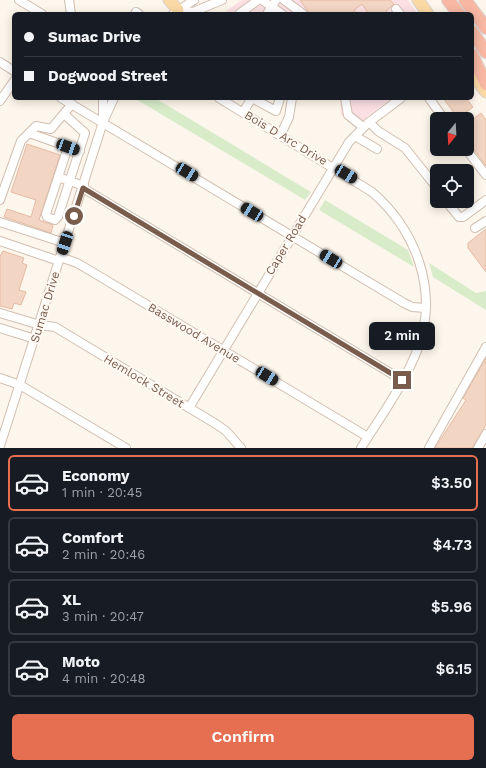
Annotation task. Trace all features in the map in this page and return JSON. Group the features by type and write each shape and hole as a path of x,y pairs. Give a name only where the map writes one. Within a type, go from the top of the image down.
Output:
{"highway":[{"path":"445,0 451,12"},
{"path":"448,0 457,12"},
{"path":"465,0 486,28"},
{"path":"474,35 486,52"},
{"path":"474,59 486,84"}],"main road":[{"path":"169,0 176,12"},
{"path":"418,0 427,12"},
{"path":"474,77 486,92"}],"street":[{"path":"69,0 71,12"},
{"path":"178,12 194,0"},
{"path":"193,12 222,0"},
{"path":"212,12 227,0"},
{"path":"242,12 258,0"},
{"path":"262,0 274,3 281,12"},
{"path":"284,0 300,12"},
{"path":"22,1 39,12"},
{"path":"268,12 274,3"},
{"path":"0,62 12,70"},
{"path":"0,101 12,84"},
{"path":"65,100 404,303 412,307 426,308"},
{"name":"Sumac Drive","path":"103,100 103,122"},
{"name":"Sumac Drive","path":"0,446 84,187 103,122 113,100"},
{"name":"Bois D Arc Drive","path":"222,100 281,134 372,192 394,212 408,234 419,259 424,278 426,308 419,347 402,380 361,448"},
{"path":"243,112 251,100"},
{"path":"256,100 276,111 279,100"},
{"path":"281,134 289,117 292,100"},
{"path":"345,100 348,115 409,151 430,179"},
{"path":"430,100 439,112"},
{"name":"Caper Road","path":"190,408 257,293 334,167 355,136 391,102"},
{"path":"0,200 21,141 36,126 51,129 72,104"},
{"path":"64,114 85,133 57,220 49,219 46,214 68,147"},
{"path":"29,133 80,151"},
{"path":"355,136 376,149"},
{"path":"471,156 486,175"},
{"path":"0,172 9,175"},
{"path":"58,177 84,187 402,380"},
{"path":"452,208 459,217 463,216 486,200"},
{"path":"475,228 486,221"},
{"path":"0,222 65,243"},
{"name":"Basswood Avenue","path":"0,241 83,266 368,437"},
{"name":"Hemlock Street","path":"0,313 55,328 226,431 241,448"},
{"path":"0,328 35,339"},
{"path":"429,448 486,347"},
{"path":"0,378 20,385 126,448"},
{"path":"478,448 486,434"}],"shaded area":[{"path":"242,0 408,0 417,12 227,12"},
{"path":"340,100 389,100 355,126 341,115"}],"green space":[{"path":"137,100 158,100 311,192 305,200"},
{"path":"325,200 408,250 414,267 319,210"},
{"path":"429,263 476,293 486,291 486,310 433,277"}],"building":[{"path":"300,0 390,0 394,4 386,11 387,12 368,12 362,4 354,10 356,12 309,12"},
{"path":"444,100 468,100 473,107 466,112 454,112"},
{"path":"481,113 486,120 486,166 474,150 474,118"},
{"path":"27,144 60,155 39,220 53,225 51,233 4,217 7,209 31,217 36,200 11,192"},
{"path":"486,229 486,272 468,248 468,243"},
{"path":"3,251 24,258 22,263 27,265 19,290 26,292 21,305 14,303 12,309 0,306 0,256"},
{"path":"486,358 486,425 472,448 435,448 466,400 463,398"}],"route":[{"path":"74,216 83,188 402,380"}]}
